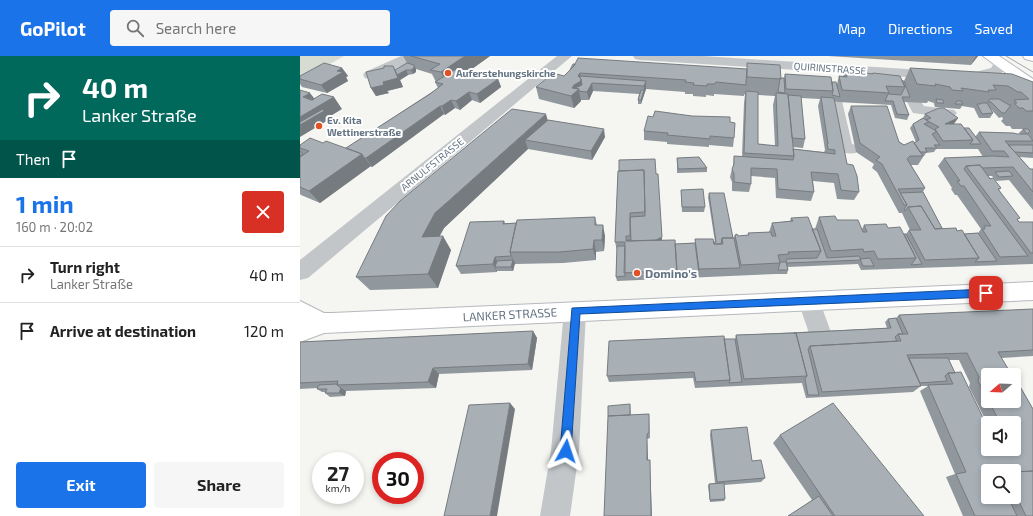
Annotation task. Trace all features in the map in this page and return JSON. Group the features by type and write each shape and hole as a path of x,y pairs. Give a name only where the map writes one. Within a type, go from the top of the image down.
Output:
{"main road":[{"path":"994,59 1033,87"},
{"name":"LANKER STRASSE","path":"300,332 323,323 1033,291"},
{"name":"LANKER STRASSE","path":"300,311 303,315 323,323"}],"street":[{"path":"370,75 412,56"},
{"name":"ARNULFSTRASSE","path":"300,272 564,56"},
{"name":"QUIRINSTRASSE","path":"640,56 830,74 905,79 962,76 996,71 1000,65 994,59"},
{"name":"QUIRINSTRASSE","path":"962,76 1012,82 1033,87"},
{"path":"835,101 844,148 850,149"},
{"path":"914,102 918,110 949,113"},
{"path":"809,301 820,335"},
{"path":"555,516 566,451 575,311"}],"shaded area":[{"path":"300,56 344,56 300,81"}],"building":[{"path":"411,56 465,56 441,72 430,70 440,64"},
{"path":"578,58 747,69 746,85 716,82 715,84 707,84 707,86 693,85 694,83 685,82 686,80 580,73 578,76 581,81 572,88 579,89 571,96 536,87 553,73 564,76 574,66"},
{"path":"324,63 342,68 337,71 343,72 321,85 300,79 300,76"},
{"path":"407,63 414,65 414,68 397,75 395,70"},
{"path":"747,63 780,65 781,79 747,77"},
{"path":"384,66 393,66 398,78 383,82 384,85 371,88 366,72 384,68"},
{"path":"458,68 498,79 477,94 469,92 456,101 451,100 440,106 366,158 364,158 362,154 346,148 430,94 443,84 435,82"},
{"path":"910,68 1012,74 1033,82 1033,111 1026,111 1023,108 1019,108 1014,103 1017,103 1014,100 1029,99 1021,92 1018,92 1008,86 993,85 996,90 988,90 989,92 961,88 963,91 952,90 950,87 935,84 936,86 917,84"},
{"path":"845,69 865,71 865,73 900,76 905,87 886,86 889,93 842,90 839,76 847,77"},
{"path":"785,74 831,77 833,91 786,89"},
{"path":"580,76 646,81 644,86 592,83 587,92 579,91 579,89 575,88 582,85"},
{"path":"780,78 784,78 785,93 778,92"},
{"path":"902,81 904,81 910,97 902,97 909,115 897,114 893,101 885,101 888,94 901,95 905,87"},
{"path":"832,82 836,82 840,97 832,95"},
{"path":"300,90 310,93 303,97 312,100 322,94 334,97 300,117"},
{"path":"641,90 644,90 641,100 638,100"},
{"path":"746,91 758,92 758,144 778,146 776,93 788,94 794,156 744,153"},
{"path":"788,95 801,96 805,139 792,138"},
{"path":"821,97 834,98 847,164 853,165 857,176 859,192 841,190 838,174 811,172 814,192 778,189 777,169 751,168 751,184 734,182 734,174 732,169 734,164 734,156 793,160 793,149 835,154 835,150 828,149"},
{"path":"936,99 943,100 944,103 937,103"},
{"path":"990,99 999,99 1011,105 1005,113 1002,113 991,102 988,102"},
{"path":"957,101 961,101 963,104 955,104"},
{"path":"987,103 993,113 982,114 977,104"},
{"path":"851,106 887,106 899,142 904,145 913,141 923,156 910,156 907,159 925,188 898,189 907,205 904,205 882,164 876,160 880,157 860,143"},
{"path":"939,108 944,108 958,118 945,124 961,124 973,140 943,141 935,129 939,127 926,120 931,118 925,114"},
{"path":"323,109 324,111 300,125 300,122"},
{"path":"512,109 546,114 435,213 422,237 443,236 428,274 356,277 386,216 400,201"},
{"path":"655,111 692,116 730,117 730,122 735,123 734,138 710,136 710,139 667,135 668,133 644,131 648,116 653,117"},
{"path":"923,118 929,122 924,124 936,131 932,134 940,145 934,145 937,148 925,148 927,152 920,152 914,143 919,140 913,124"},
{"path":"548,120 604,129 591,151 525,140"},
{"path":"964,128 969,128 981,144 970,144 973,140"},
{"path":"1023,129 1028,129 1030,131 1027,134"},
{"path":"979,132 1028,134 1033,141 1005,141 1030,169 1033,169 1033,192 1013,167 982,168 980,165 966,166 964,169 1028,256 1000,257 982,229 985,229 984,226 991,226 964,186 961,186 957,181 960,181 944,158 993,156 1009,157 1004,151 992,151"},
{"path":"310,138 323,143 326,141 362,154 309,191 300,187 300,157 309,151 300,148 300,145"},
{"path":"1008,145 1033,145 1033,153 1015,152"},
{"path":"699,157 707,168 678,169 677,158"},
{"path":"655,159 656,174 658,174 662,237 656,240 627,241 631,240 630,217 645,216 644,170 619,171 619,160"},
{"path":"980,165 990,179 993,178 1001,188 998,189 1020,218 1017,219 1019,222 1033,222 1033,253 1031,253 966,166"},
{"path":"644,170 645,212 630,213 630,236 626,236 626,241 675,240 677,270 624,273 625,242 615,242 618,171"},
{"path":"1009,171 1013,176 999,177 995,172"},
{"path":"703,189 705,207 682,207 681,190"},
{"path":"923,192 942,228 935,229 921,206 908,207 905,211 904,209 907,205 900,193"},
{"path":"709,193 724,193 733,238 722,238 721,244 714,244 714,242 716,242"},
{"path":"921,206 935,229 956,228 957,231 962,230 979,258 925,260 909,230 921,230 908,207"},
{"path":"835,216 837,220 858,220 863,232 867,232 864,225 886,224 888,228 900,227 916,258 878,259 874,251 864,252 863,249 831,251 819,217"},
{"path":"595,217 595,225 603,225 602,240 594,240 593,249 559,252 510,252 517,220"},
{"path":"808,217 821,251 788,252 789,254 778,255 780,263 741,265 735,235 737,234 738,236 749,235 748,233 771,232 772,236 776,236 772,223 793,221 791,218"},
{"path":"504,221 503,224 516,223 510,252 511,256 495,257 493,264 456,266 470,222"},
{"path":"812,229 817,229 827,258 859,256 861,260 787,263 787,259 817,258 821,251"},
{"path":"978,233 997,261 975,262 979,258 964,234"},
{"path":"904,234 906,234 922,264 911,265 916,258"},
{"path":"722,238 734,238 740,268 699,269 695,239 713,239 714,244 723,244"},
{"path":"695,243 699,273 677,274 675,244"},
{"path":"617,246 625,246 625,276 616,277"},
{"path":"870,258 874,266 863,266 860,259"},
{"path":"513,260 511,267 495,267 497,261"},
{"path":"780,262 786,262 788,270 778,270"},
{"path":"1033,309 1033,350 998,352 1008,368 981,368 981,387 978,381 979,377 967,353 907,355 921,386 822,392 810,346 901,341 898,334 908,334 899,315"},
{"path":"896,318 903,334 898,334 895,337 897,341 810,346 808,349 819,395 808,395 805,379 807,376 796,333 794,333 891,328 888,319"},
{"path":"533,331 528,364 433,368 428,382 337,385 338,381 300,383 300,342"},
{"path":"796,333 807,376 744,379 736,335"},
{"path":"724,336 730,380 696,382 694,372 607,376 609,341"},
{"path":"724,339 735,339 742,382 729,383 730,380"},
{"path":"909,358 948,358 955,373 948,373 945,376 947,381 920,383"},
{"path":"961,372 982,416 981,456 1021,456 1021,416 996,416 992,408 1021,408 1021,388 1033,409 1033,471 1021,472 1021,464 981,464 981,504 1011,504 1017,516 975,516 956,474 966,472 928,385 953,384 948,373"},
{"path":"337,384 341,388 339,393 325,393 327,389 317,389 319,385"},
{"path":"510,403 490,516 444,516 469,405"},
{"path":"833,403 924,516 835,516 780,435"},
{"path":"630,404 630,415 608,416 608,406"},
{"path":"649,414 647,460 650,460 651,516 604,516 608,416"},
{"path":"747,427 752,461 761,460 765,478 717,482 711,430"},
{"path":"1033,471 1033,516 1026,516 1020,504 1021,472"},
{"path":"724,483 725,499 710,500 709,484"},
{"path":"819,496 833,516 788,516"}],"tram line":[{"path":"1006,56 1033,72"}],"place":[{"name":"Auferstehungskirche","path":"448,73"},
{"name":"Ev. Kita Wettinerstraße","path":"319,126"},
{"name":"Domino's","path":"637,273"}],"route":[{"path":"566,451 575,311 986,293"}]}
